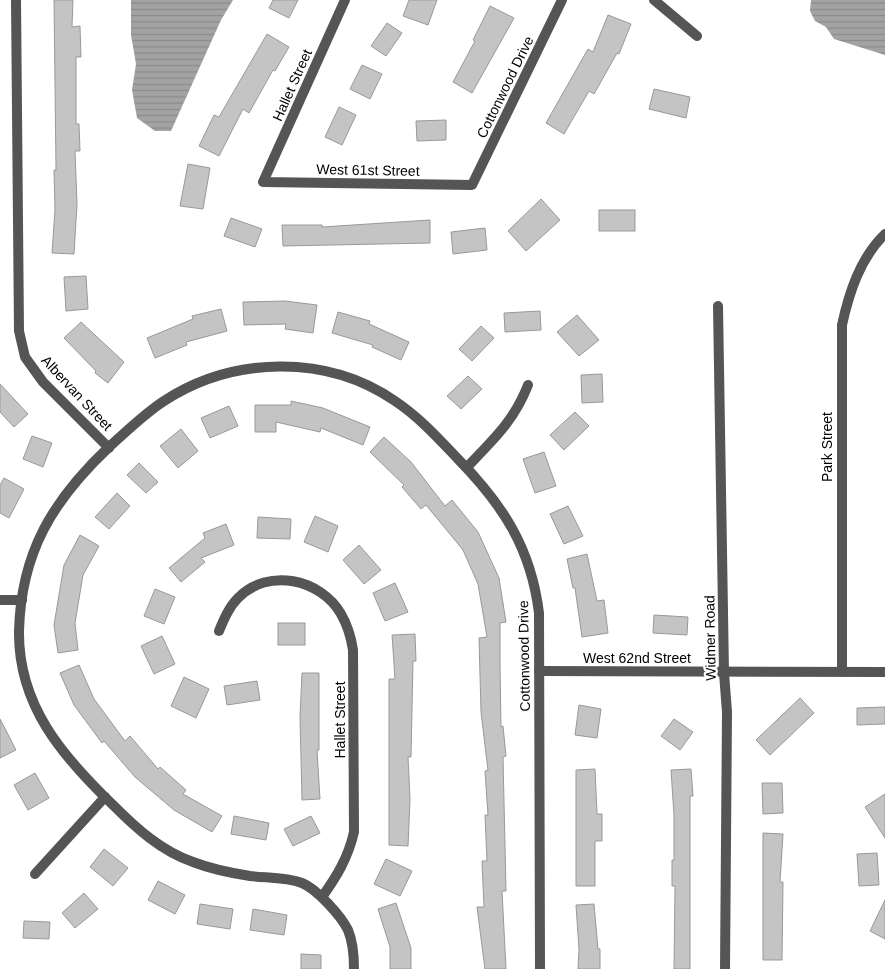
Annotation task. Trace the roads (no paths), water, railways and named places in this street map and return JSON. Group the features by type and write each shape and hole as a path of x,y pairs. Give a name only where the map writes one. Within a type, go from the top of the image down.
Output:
{"street":[{"name":"Albervan Street","path":"16,0 19,331 25,357 43,382 109,448 76,479 43,527 31,554 24,578 20,645 33,700 46,729 63,755 147,836 190,861 221,870 278,878 304,884 322,897"},
{"name":"Hallet Street","path":"263,182 346,0"},
{"name":"Cottonwood Drive","path":"472,186 562,0"},
{"path":"654,0 697,36"},
{"name":"West 61st Street","path":"263,182 472,186"},
{"name":"Park Street","path":"842,672 842,325 851,289 859,272 885,234"},
{"name":"Widmer Road","path":"718,306 724,672 727,712 725,969"},
{"name":"Cottonwood Drive","path":"109,448 147,413 166,399 204,380 244,369 278,366 312,369 335,374 392,399 418,419 466,467 500,506 527,558 536,590 539,613 540,969"},
{"path":"466,467 506,428 516,413 528,385"},
{"name":"Hallet Street","path":"219,631 226,615 238,597 255,585 285,579 315,588 330,600 340,613 350,632 353,650 354,832 349,854 342,868 322,897"},
{"path":"0,600 22,600"},
{"name":"West 62nd Street","path":"539,671 885,672"},
{"path":"35,874 105,797"},
{"path":"322,897 347,929 352,946 354,969"}]}
